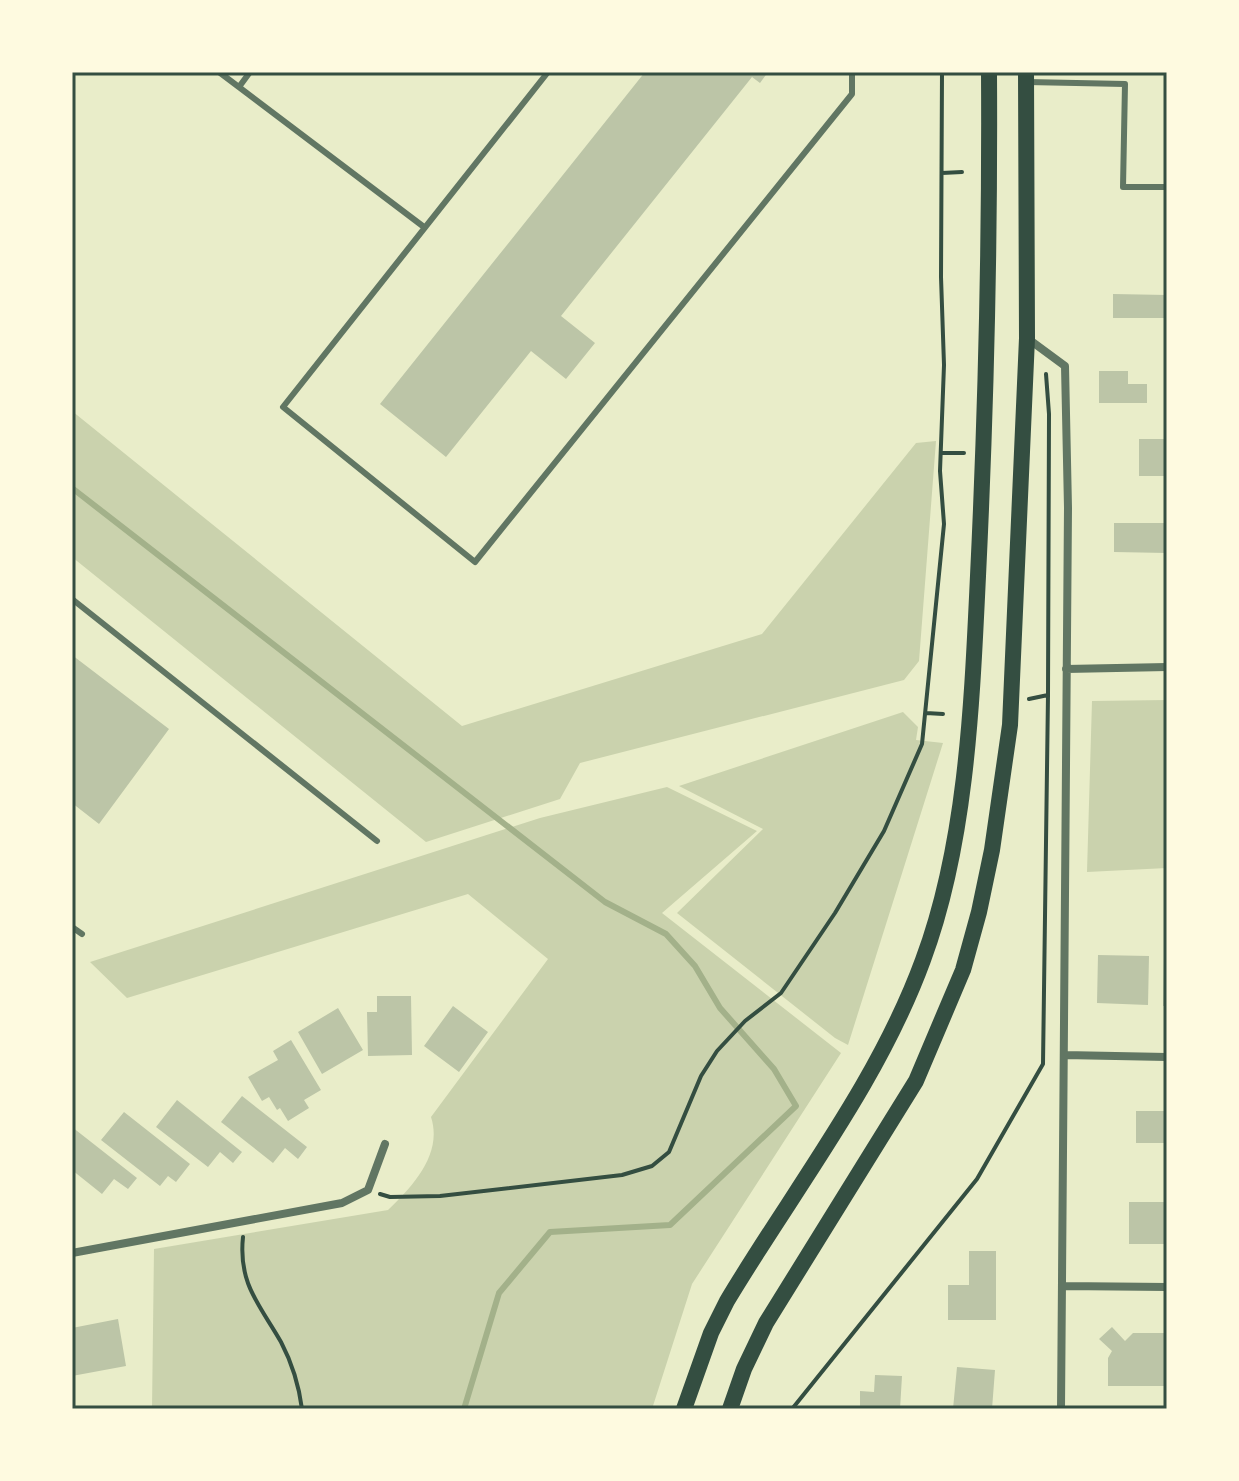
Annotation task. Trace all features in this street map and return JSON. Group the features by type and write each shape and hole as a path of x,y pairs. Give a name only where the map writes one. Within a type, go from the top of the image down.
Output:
{"main road":[{"path":"684,1409 707,1344 727,1301 847,1112 903,1010 925,957 940,901 952,847 968,737 973,675 990,231 989,72"},
{"path":"730,1409 744,1369 766,1323 916,1081 963,970 979,912 992,850 1010,725 1027,338 1026,77"}],"street":[{"path":"1027,338 1065,366 1061,1409"},
{"path":"1066,669 1167,667"},
{"path":"1064,1055 1167,1057"},
{"path":"72,1253 342,1203 368,1190 385,1144"},
{"path":"1062,1286 1167,1287"}],"lane":[{"path":"219,72 424,227"},
{"path":"239,87 250,72"},
{"path":"548,72 283,407 475,562 852,94 852,72"},
{"path":"1026,77 1125,84 1123,187 1167,187"},
{"path":"72,599 377,841"},
{"path":"72,927 82,934"}],"path":[{"path":"396,1197 440,1196 622,1175 652,1166 669,1152 701,1076 730,1035 781,993 835,913 884,831 922,744 944,524 941,453 944,365 942,72"},
{"path":"942,173 962,172"},
{"path":"792,1409 977,1179 1043,1064 1049,414 1044,351"},
{"path":"941,453 982,453"},
{"path":"1029,699 1048,695"},
{"path":"926,713 943,714"},
{"path":"243,1237 241,1252 246,1279 262,1315 280,1341 292,1367 302,1409"}],"green space":[{"path":"72,411 462,726 762,634 916,443 936,441 919,661 904,680 580,763 560,799 426,842 72,557"},
{"path":"1167,700 1167,868 1087,872 1092,701"},
{"path":"903,712 918,727 916,740 943,743 848,1045 835,1038 677,913 763,829 679,786"},
{"path":"667,787 757,831 662,913 841,1053 692,1284 652,1409 152,1409 154,1249 388,1210 416,1180 429,1156 434,1131 431,1117 548,959 468,894 127,998 90,962 540,818"}],"building":[{"path":"645,72 768,72 760,83 752,77 561,316 595,343 566,379 531,351 446,457 380,404"},
{"path":"1113,294 1167,295 1167,318 1113,318"},
{"path":"1099,371 1128,371 1128,384 1147,384 1147,403 1099,403"},
{"path":"1139,439 1167,439 1167,476 1139,476"},
{"path":"1114,523 1167,523 1167,553 1114,552"},
{"path":"72,655 169,729 99,824 72,803"},
{"path":"1098,955 1149,956 1148,1005 1097,1003"},
{"path":"1164,958 1167,958 1167,1006 1163,1006"},
{"path":"377,996 411,996 412,1055 368,1056 367,1012 377,1012"},
{"path":"453,1006 488,1032 459,1072 424,1046"},
{"path":"338,1008 363,1050 322,1074 298,1032"},
{"path":"291,1040 321,1090 304,1100 309,1108 288,1121 269,1097 262,1101 248,1077 278,1060 273,1051"},
{"path":"242,1096 307,1147 298,1159 285,1148 273,1163 221,1122"},
{"path":"177,1100 242,1152 233,1163 220,1152 208,1167 156,1127"},
{"path":"1136,1111 1167,1111 1167,1143 1136,1143"},
{"path":"124,1112 190,1164 176,1182 168,1176 160,1186 101,1140"},
{"path":"72,1127 137,1178 128,1189 114,1179 102,1194 72,1170"},
{"path":"1129,1202 1167,1202 1167,1244 1129,1244"},
{"path":"969,1251 996,1251 996,1320 948,1320 948,1285 969,1285"},
{"path":"118,1319 126,1366 72,1376 72,1328"},
{"path":"1112,1327 1125,1341 1133,1333 1167,1333 1167,1386 1108,1386 1108,1358 1112,1351 1099,1339"},
{"path":"957,1367 995,1370 992,1409 953,1409"},
{"path":"875,1375 902,1376 900,1409 860,1409 860,1391 874,1392"}],"waterway":[{"path":"72,488 605,902 666,934 695,966 720,1008 774,1069 796,1106 670,1225 550,1232 499,1293 464,1409"}]}
